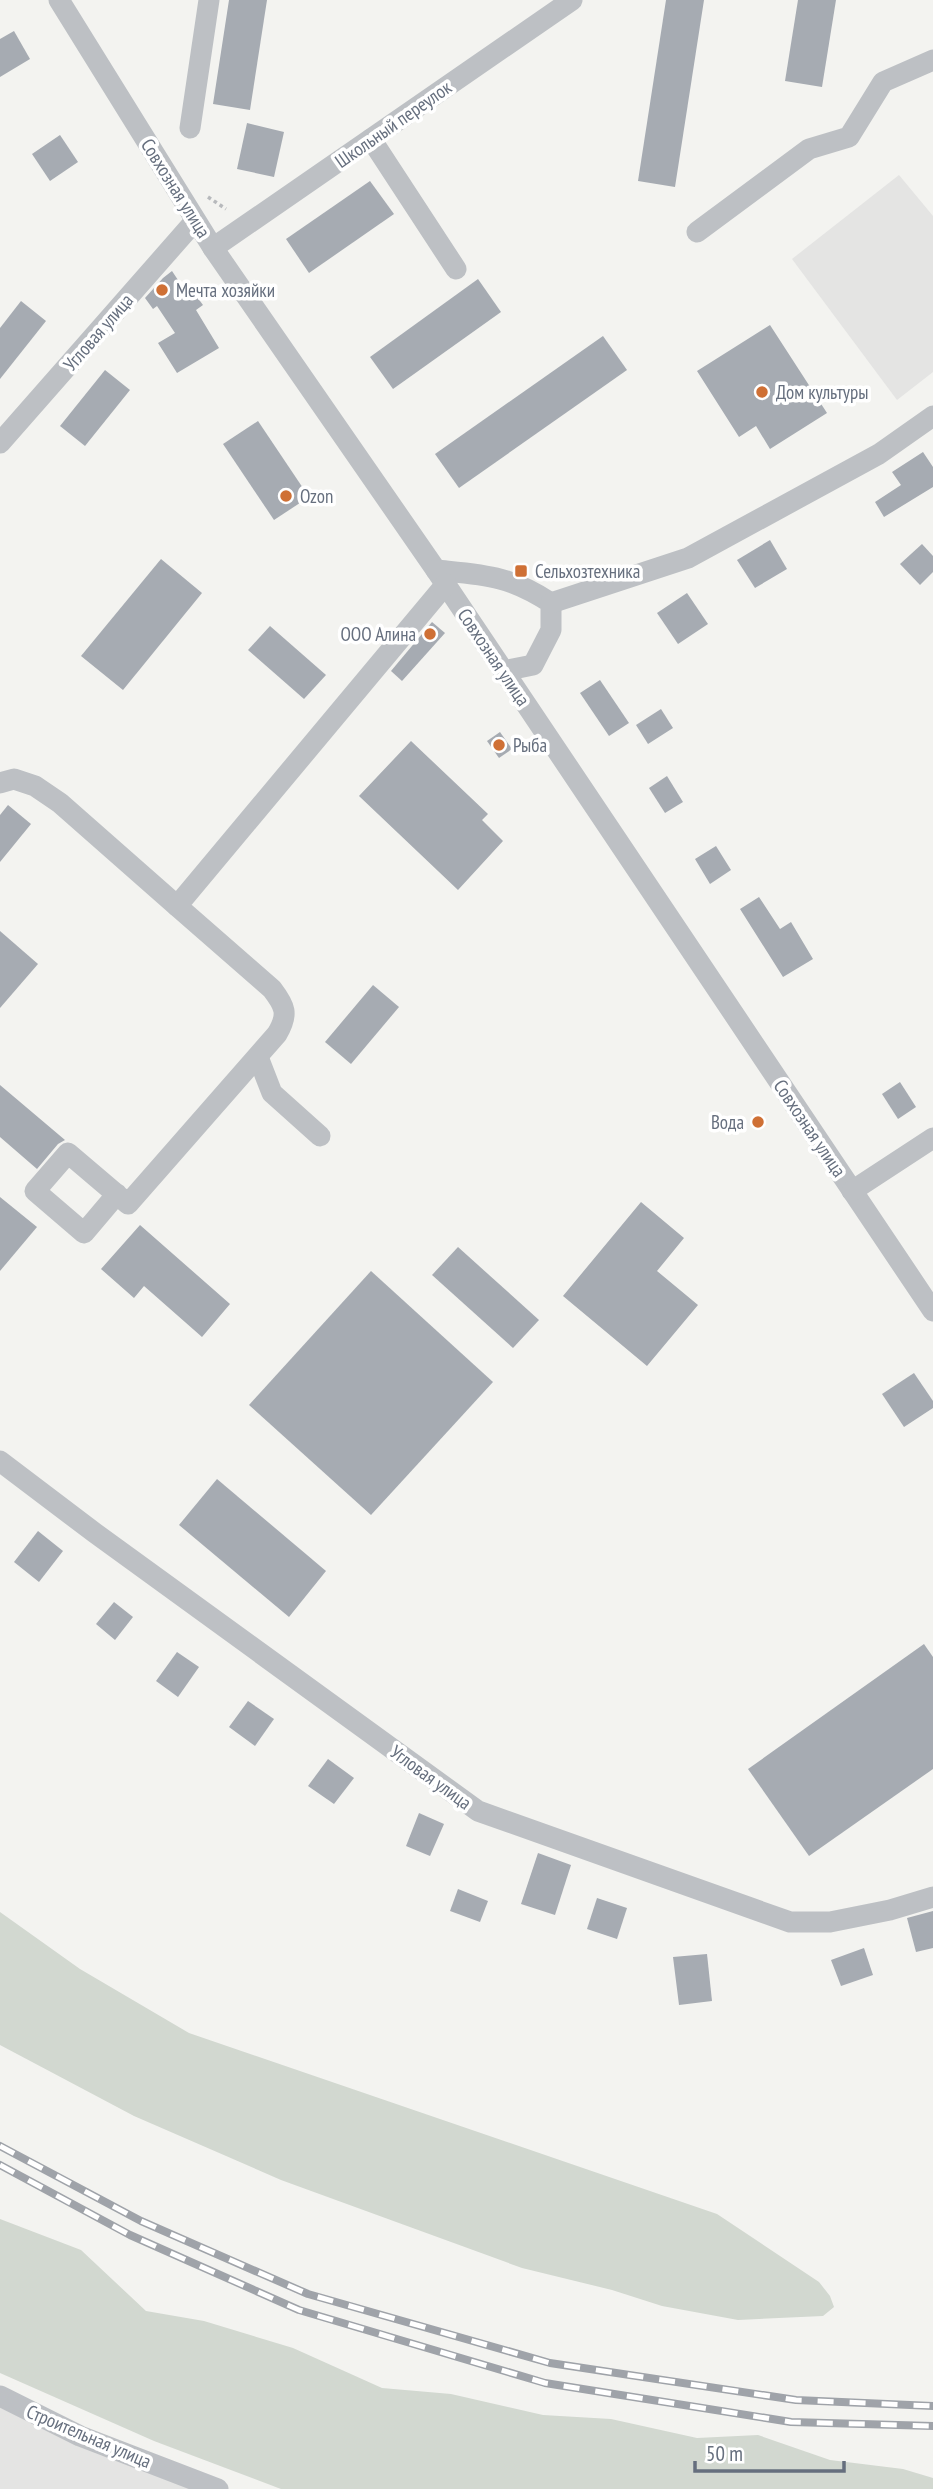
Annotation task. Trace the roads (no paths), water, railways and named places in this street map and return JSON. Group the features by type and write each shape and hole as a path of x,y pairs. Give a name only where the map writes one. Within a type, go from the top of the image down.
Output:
{"street":[{"name":"Совхозная улица","path":"59,0 195,221 441,577 933,1311"},
{"path":"190,128 209,0"},
{"name":"Школьный переулок","path":"214,248 572,0"},
{"path":"697,232 809,149 849,137 883,82 933,60"},
{"path":"371,139 456,269"},
{"name":"Угловая улица","path":"0,443 195,221"},
{"path":"551,603 688,558 879,454 933,416"},
{"path":"177,906 441,577 496,576 529,589 551,603"},
{"path":"503,671 533,665 551,629 551,603"},
{"path":"0,783 14,779 35,786 60,803 272,989 285,1011 284,1023 277,1034 128,1204 117,1194"},
{"path":"258,1057 272,1093 320,1136"},
{"path":"852,1191 933,1138"},
{"name":"Угловая улица","path":"0,1461 478,1811 790,1922 830,1922 890,1910 933,1896"},
{"name":"Строительная улица","path":"0,2396 80,2436 218,2489"}],"railway":[{"path":"0,2146 141,2221 308,2294 550,2363 796,2400 933,2406"},
{"path":"0,2165 130,2235 299,2310 545,2383 791,2422 933,2426"}],"place":[{"name":"Мечта хозяйки","path":"162,290"},
{"name":"Дом культуры","path":"762,392"},
{"name":"Ozon","path":"286,496"},
{"name":"Сельхозтехника","path":"521,571"},
{"name":"ООО Алина","path":"430,634"},
{"name":"Рыба","path":"499,745"},
{"name":"Вода","path":"758,1122"}]}
